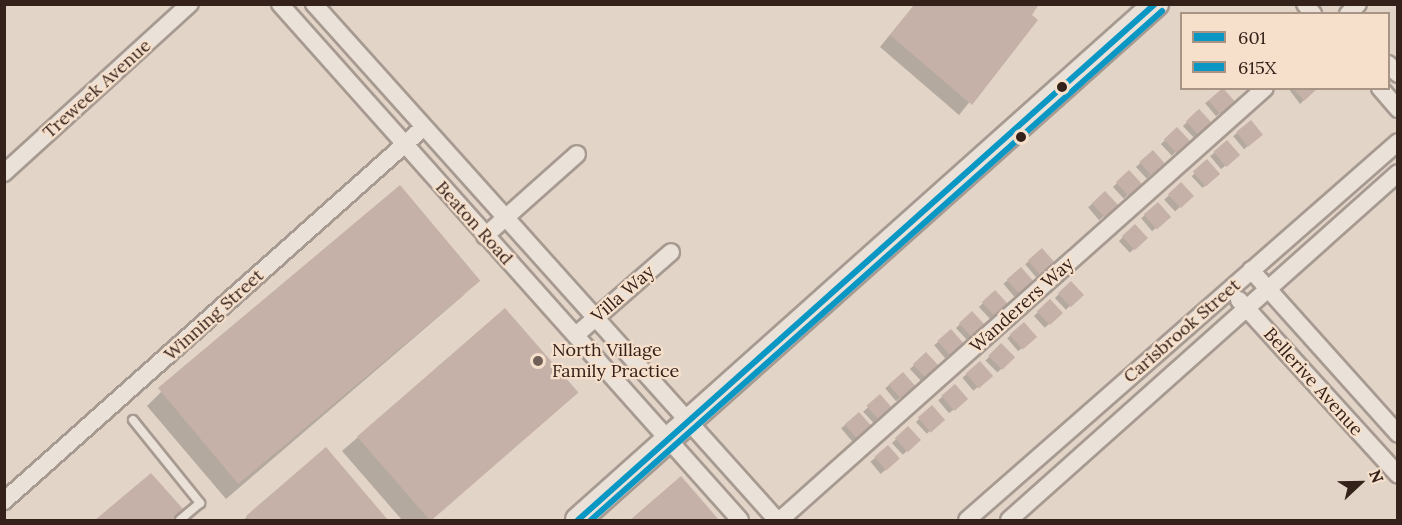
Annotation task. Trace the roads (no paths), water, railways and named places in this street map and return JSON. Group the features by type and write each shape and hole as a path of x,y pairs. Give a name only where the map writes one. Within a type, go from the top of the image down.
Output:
{"main road":[{"path":"578,520 1156,4"}],"street":[{"name":"Treweek Avenue","path":"4,173 190,4"},
{"name":"Beaton Road","path":"280,4 484,236 576,335 740,520"},
{"name":"Beaton Road","path":"314,4 504,218 779,520"},
{"name":"Wanderers Way","path":"779,520 1263,90"},
{"path":"1382,90 1398,109"},
{"name":"Winning Street","path":"4,501 423,128"},
{"name":"Carisbrook Street","path":"967,520 1398,142"},
{"path":"484,236 577,154"},
{"name":"Carisbrook Street","path":"1009,520 1266,288 1398,173"},
{"name":"Villa Way","path":"576,335 671,252"},
{"name":"Bellerive Avenue","path":"1251,270 1398,434"},
{"name":"Bellerive Avenue","path":"1230,290 1398,475"}],"lane":[{"path":"133,420 200,503 180,520"}],"place":[{"name":"North Village Family Practice","path":"538,361"}]}
